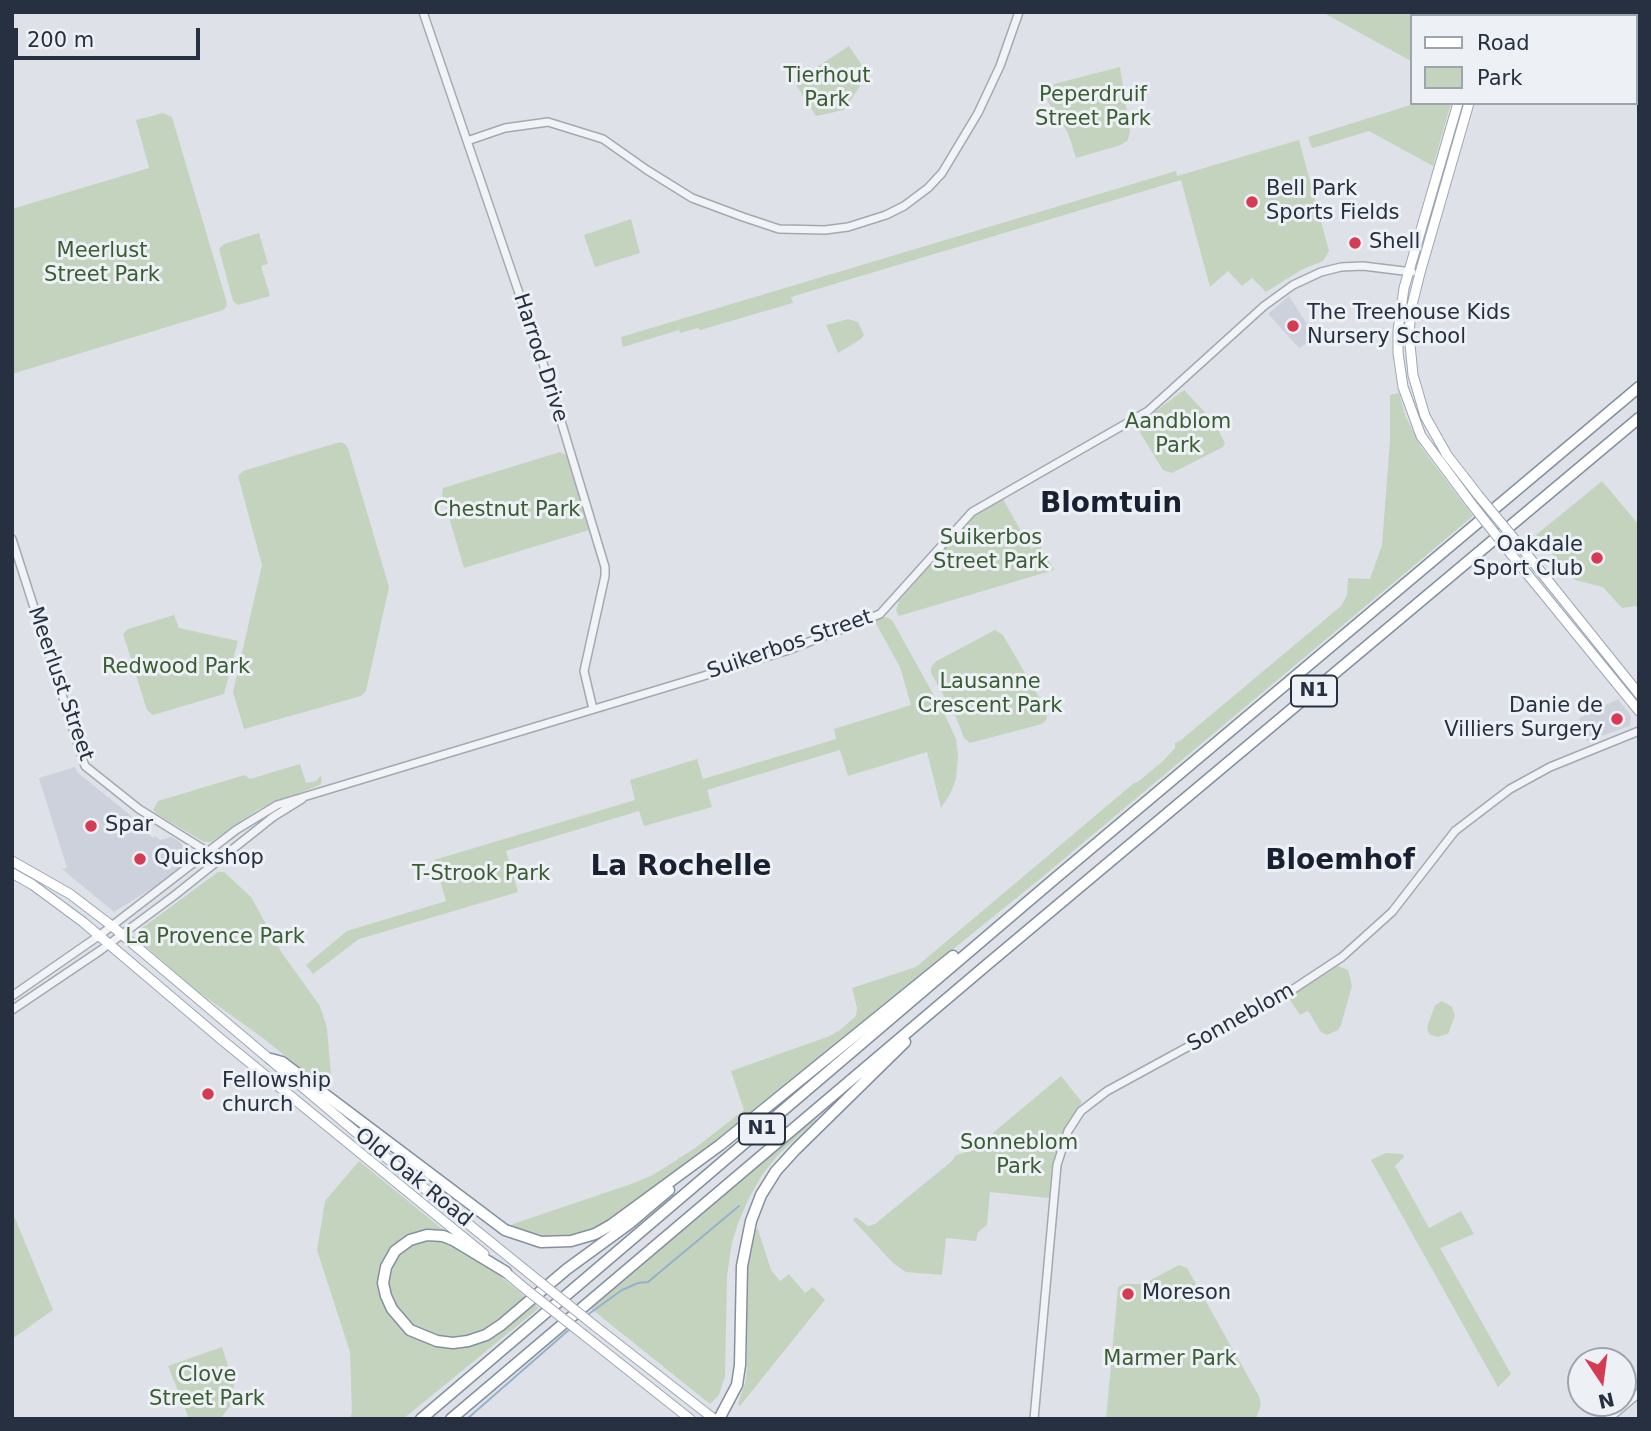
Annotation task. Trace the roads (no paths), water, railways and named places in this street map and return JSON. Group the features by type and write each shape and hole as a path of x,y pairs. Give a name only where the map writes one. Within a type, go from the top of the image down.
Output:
{"highway":[{"name":"N1","path":"421,1419 1052,881 1639,387"},
{"name":"N1","path":"451,1419 1639,418"},
{"path":"506,1272 453,1240 427,1235 410,1240 395,1251 386,1267 383,1283 392,1309 415,1333 446,1343 460,1343 477,1338 501,1325 567,1269 630,1223 720,1145 1003,916 1052,881"},
{"path":"712,1418 737,1385 740,1365 742,1266 751,1221 764,1189 796,1149 989,963"},
{"path":"271,1059 282,1062 497,1224 518,1236 541,1242 571,1241 603,1231 720,1145"},
{"path":"413,1419 465,1377 471,1377"}],"main road":[{"path":"1457,105 1400,307 1398,331 1403,387 1421,436 1469,502 1639,711"},
{"path":"1468,105 1411,309 1410,355 1417,392 1438,442 1639,694"},
{"name":"Old Oak Road","path":"12,861 70,894 112,926 377,1150 712,1418"},
{"name":"Old Oak Road","path":"12,873 64,906 230,1047 523,1287 690,1419"}],"street":[{"name":"Harrod Drive","path":"423,12 548,378 605,567 606,576 584,671 593,709"},
{"path":"467,141 505,128 548,122 603,139 685,194 732,214 779,229 825,230 848,227 886,215 904,206 920,195 942,173 981,106 1000,66 1019,12"},
{"name":"Suikerbos Street","path":"12,996 100,935 263,813 288,801 786,651 880,614 972,512 1148,411 1283,291 1335,267 1363,266 1420,273"},
{"name":"Meerlust Street","path":"12,539 84,764 139,810 219,859"},
{"name":"Sonneblom","path":"1034,1419 1057,1166 1068,1131 1081,1111 1107,1091 1292,990 1342,957 1392,912 1455,831 1497,797 1550,767 1639,731"},
{"name":"Suikerbos Street","path":"12,1010 109,944 277,814 305,796"},
{"path":"1608,1419 1639,1393"}],"waterway":[{"path":"586,1316 622,1290 648,1282 739,1206"},
{"path":"467,1419 571,1328"}],"place":[{"name":"Bell Park Sports Fields","path":"1252,202"},
{"name":"Shell","path":"1355,243"},
{"name":"The Treehouse Kids Nursery School","path":"1293,326"},
{"name":"Oakdale Sport Club","path":"1597,558"},
{"name":"Danie de Villiers Surgery","path":"1617,719"},
{"name":"Spar","path":"91,826"},
{"name":"Quickshop","path":"140,859"},
{"name":"Fellowship church","path":"208,1094"},
{"name":"Moreson","path":"1128,1294"}],"district":[{"name":"Blomtuin","path":"1111,505"},
{"name":"Bloemhof","path":"1340,862"},
{"name":"La Rochelle","path":"681,868"}],"park label":[{"name":"Tierhout Park","path":"827,89"},
{"name":"Peperdruif Street Park","path":"1093,108"},
{"name":"Meerlust Street Park","path":"102,264"},
{"name":"Aandblom Park","path":"1178,435"},
{"name":"Chestnut Park","path":"507,511"},
{"name":"Suikerbos Street Park","path":"991,551"},
{"name":"Redwood Park","path":"176,668"},
{"name":"Lausanne Crescent Park","path":"990,695"},
{"name":"T-Strook Park","path":"481,875"},
{"name":"La Provence Park","path":"215,938"},
{"name":"Sonneblom Park","path":"1019,1156"},
{"name":"Marmer Park","path":"1170,1360"},
{"name":"Clove Street Park","path":"207,1388"}]}
